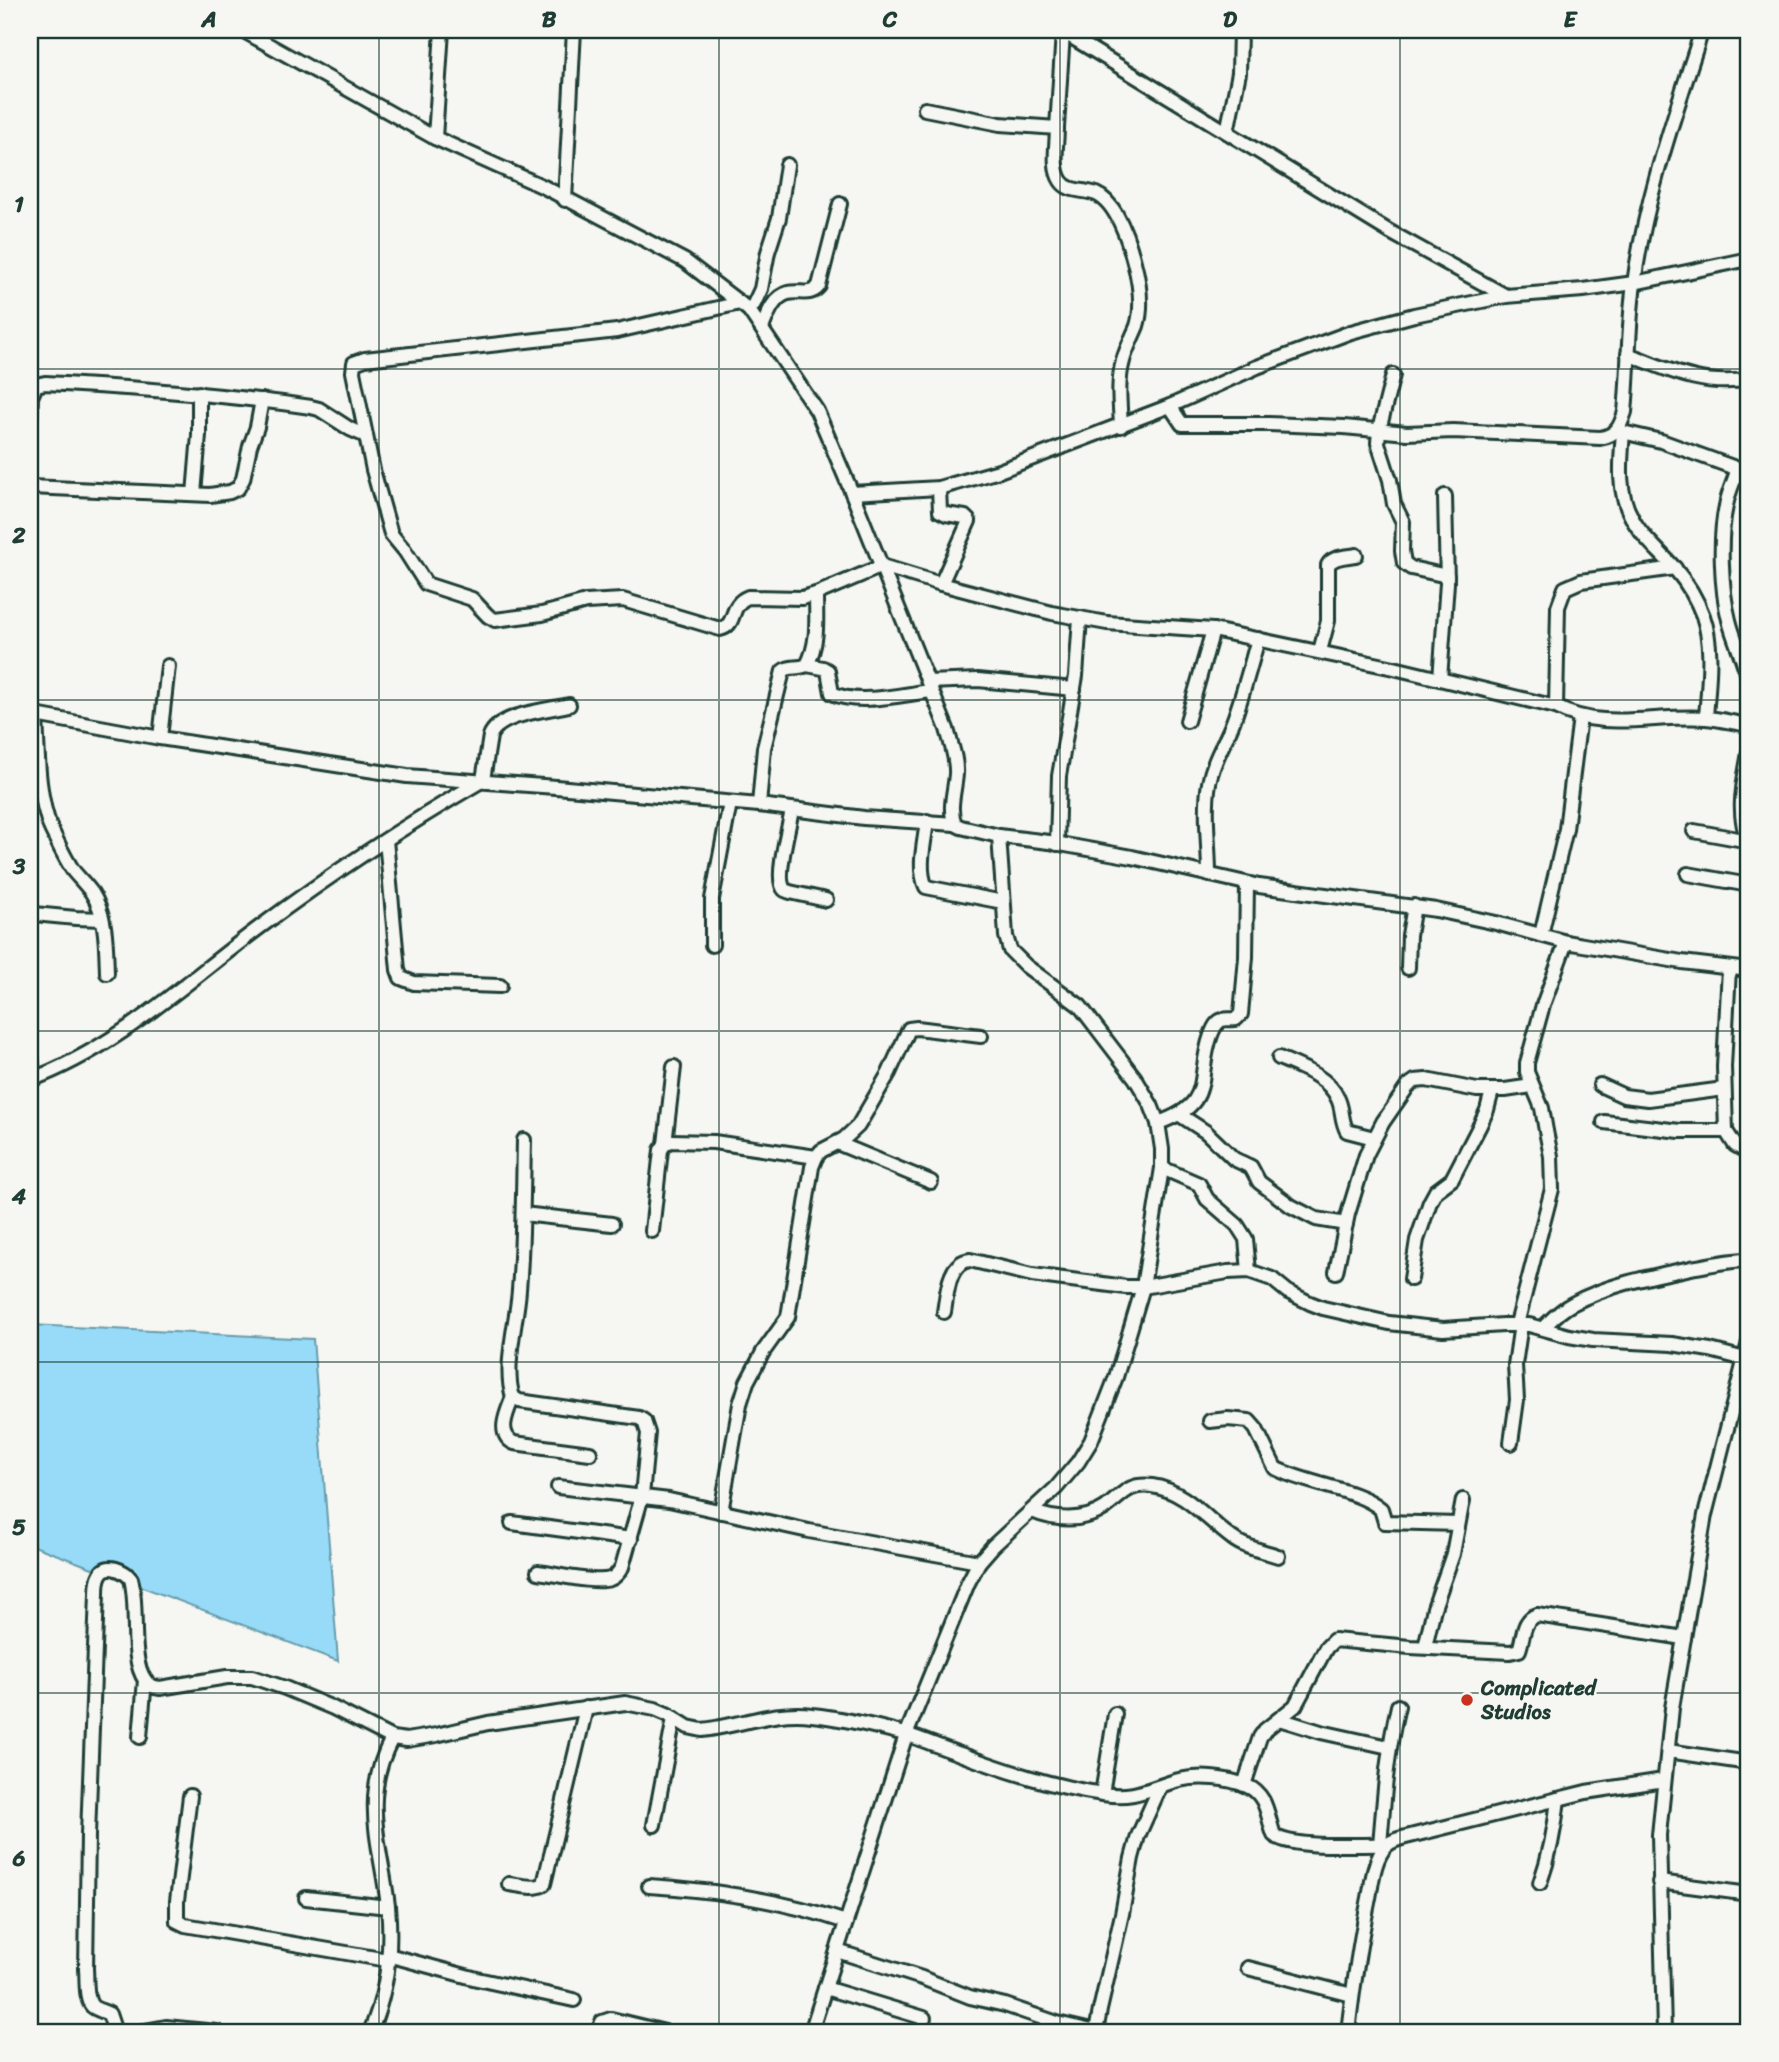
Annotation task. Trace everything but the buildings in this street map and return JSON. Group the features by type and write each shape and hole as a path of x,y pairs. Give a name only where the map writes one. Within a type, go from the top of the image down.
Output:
{"street":[{"path":"243,30 435,138 544,187 685,261 745,307 817,411 882,566 947,729 956,763 952,811 955,824"},
{"path":"435,138 442,30"},
{"path":"565,200 574,30"},
{"path":"1227,132 1239,73 1240,30"},
{"path":"1702,30 1655,184 1634,283 1625,412 1620,431 1621,482 1629,514 1637,527 1675,568 1693,595 1703,618 1709,650 1706,718"},
{"path":"1121,425 1119,386 1122,363 1138,323 1140,302 1136,267 1129,242 1115,212 1104,199 1095,193 1066,187 1059,177 1057,128 1062,31 1390,232 1506,296"},
{"path":"925,109 1000,124 1057,128"},
{"path":"787,165 779,218 768,252 761,289 758,297 745,307 617,331 358,360 354,363 353,372 366,436 387,524 421,578 431,587 472,600 495,620 542,614 586,602 623,600 725,629 730,625 736,605 748,597 792,599 816,594 882,566 1052,613 1107,623 1213,630 1320,651 1556,707 1580,717 1622,720 1706,718 1749,725"},
{"path":"762,328 769,311 780,297 791,292 811,293 820,286 840,204"},
{"path":"852,493 939,488 999,471 1170,406 1257,368 1351,332 1414,314 1506,296 1634,283 1749,259"},
{"path":"1629,354 1687,377 1712,382 1749,379"},
{"path":"1394,375 1378,430 1379,450 1390,480 1394,504 1403,522 1404,563 1411,568 1447,576"},
{"path":"30,422 32,392 40,383 199,393 319,409 366,436"},
{"path":"194,494 199,393"},
{"path":"30,487 223,494 238,488 243,479 262,400"},
{"path":"1170,406 1182,424 1269,424 1407,433 1453,431 1601,438 1620,431 1661,441 1744,471 1726,506 1723,557 1724,596 1734,639 1749,682"},
{"path":"939,488 940,511 965,517 969,521 941,584"},
{"path":"1440,679 1447,576 1445,496"},
{"path":"1320,651 1328,621 1328,565 1336,558 1356,555"},
{"path":"1556,707 1558,607 1565,588 1581,581 1675,568"},
{"path":"807,665 816,639 816,594"},
{"path":"1057,844 1059,776 1074,688 1080,618"},
{"path":"1187,721 1213,630"},
{"path":"1209,874 1207,808 1212,769 1236,714 1258,639"},
{"path":"759,805 764,748 785,668 801,668 807,665 823,667 828,671 832,693 842,697 874,698 930,686 978,680 1074,688"},
{"path":"160,738 167,666"},
{"path":"483,780 490,736 497,725 509,718 569,705"},
{"path":"107,973 102,919 92,893 73,871 58,843 46,813 33,715 160,738 407,776 483,780 759,805 864,818 955,824 999,835 1132,857 1247,884 1312,895 1414,906 1467,916 1566,942 1682,962 1749,970"},
{"path":"1541,935 1566,829 1580,717"},
{"path":"1694,831 1749,841 1744,823 1749,751"},
{"path":"30,1043 31,1079 79,1059 117,1035 279,913 432,810 483,780"},
{"path":"712,945 712,899 730,803"},
{"path":"792,810 782,886 790,892 826,900"},
{"path":"927,821 922,870 926,887 1003,902"},
{"path":"811,2032 906,1735 964,1593 979,1562 1071,1471 1100,1423 1143,1287 1162,1168 1158,1123 1151,1105 1135,1079 1084,1011 1013,954 1006,936 999,835"},
{"path":"386,840 398,970 401,978 414,983 500,986"},
{"path":"1688,874 1749,885"},
{"path":"1158,1123 1180,1115 1196,1098 1201,1088 1208,1045 1216,1025 1222,1020 1236,1019 1241,1014 1246,957 1247,884"},
{"path":"1408,968 1409,935 1414,906"},
{"path":"30,918 39,914 102,919"},
{"path":"1511,1443 1517,1400 1515,1365 1519,1324 1552,1189 1551,1156 1542,1108 1527,1072 1527,1063 1543,1005 1566,942"},
{"path":"1729,968 1725,1026 1726,1131 1735,1145 1749,1153"},
{"path":"720,1512 738,1414 747,1382 763,1352 788,1317 809,1180 816,1157 858,1126 889,1073 909,1029 981,1036"},
{"path":"1279,1058 1328,1084 1339,1100 1347,1131 1374,1138"},
{"path":"652,1231 674,1067"},
{"path":"1336,1272 1360,1170 1374,1138 1401,1094 1415,1081 1426,1080 1492,1091 1532,1086"},
{"path":"1600,1085 1624,1096 1648,1099 1724,1089"},
{"path":"1411,1279 1417,1240 1430,1202 1436,1191 1452,1179 1487,1110 1492,1091"},
{"path":"1180,1115 1206,1132 1234,1159 1251,1167 1259,1182 1291,1206 1316,1219 1346,1224"},
{"path":"1604,1122 1680,1131 1726,1131"},
{"path":"524,1140 519,1287 510,1372 513,1397 505,1420 505,1436 514,1443 590,1453"},
{"path":"665,1144 679,1140 714,1142 816,1157"},
{"path":"837,1143 930,1182"},
{"path":"1162,1168 1199,1184 1207,1199 1237,1225 1246,1239 1249,1271"},
{"path":"523,1214 612,1224"},
{"path":"943,1312 952,1275 956,1265 962,1261 970,1260 1008,1271 1082,1283 1126,1287 1143,1287 1228,1272 1249,1271 1272,1279 1288,1292 1323,1308 1389,1323 1443,1329 1519,1324 1593,1340 1663,1343 1745,1359"},
{"path":"1543,1328 1573,1303 1593,1294 1658,1275 1735,1260 1749,1260"},
{"path":"1664,2032 1659,1835 1672,1708 1705,1515 1749,1342"},
{"path":"513,1397 519,1401 639,1418 645,1421 648,1433 642,1496 631,1539 618,1574 610,1579 538,1572"},
{"path":"1210,1421 1228,1419 1249,1422 1256,1429 1275,1468 1370,1502 1381,1509 1385,1522 1458,1524"},
{"path":"1032,1511 1057,1519 1092,1515 1104,1509 1130,1487 1153,1486 1183,1496 1234,1540 1278,1556"},
{"path":"558,1487 689,1504 809,1531 979,1562"},
{"path":"1425,1647 1434,1608 1453,1554 1462,1500"},
{"path":"512,1523 631,1539"},
{"path":"115,2032 109,2014 91,2004 86,1969 97,1594 100,1574 108,1568 123,1571 131,1579 137,1654 140,1669 151,1686 160,1688 213,1679 252,1677 285,1688 356,1719 389,1737 407,1740 488,1723 625,1703 655,1709 688,1727 702,1730 786,1714 810,1714 906,1735 1032,1779 1102,1794 1138,1794 1192,1778 1208,1778 1244,1785 1262,1798 1274,1835 1278,1839 1302,1843 1383,1845 1397,1839 1604,1788 1664,1780"},
{"path":"1244,1785 1260,1737 1295,1706 1326,1648 1334,1640 1516,1651 1520,1647 1528,1620 1537,1615 1684,1637"},
{"path":"140,1737 145,1680"},
{"path":"1348,2032 1357,1961 1374,1872 1383,1845 1389,1747 1398,1706"},
{"path":"509,1884 534,1887 544,1884 586,1708"},
{"path":"1102,1794 1115,1714"},
{"path":"654,1825 674,1718"},
{"path":"1279,1719 1308,1729 1389,1747"},
{"path":"370,2032 383,1997 387,1957 388,1907 375,1831 374,1807 389,1737"},
{"path":"1668,1751 1749,1763"},
{"path":"837,1951 922,1978 970,1997 1096,2032 1132,1858 1138,1836 1160,1787"},
{"path":"190,1796 177,1901 176,1917 181,1923 387,1957 574,2000"},
{"path":"1540,1883 1555,1832 1558,1799"},
{"path":"1659,1882 1749,1894"},
{"path":"649,1886 737,1894 812,1910 846,1922"},
{"path":"306,1898 388,1907"},
{"path":"1248,1968 1352,1994"},
{"path":"825,1988 924,2018"},
{"path":"598,2032 603,2022 611,2019 665,2032"},
{"path":"139,2032 166,2027 217,2032"}],"water":[{"path":"30,1325 313,1339 338,1661 34,1546 30,1521"}],"place":[{"name":"Complicated Studios","path":"1467,1700"}]}
